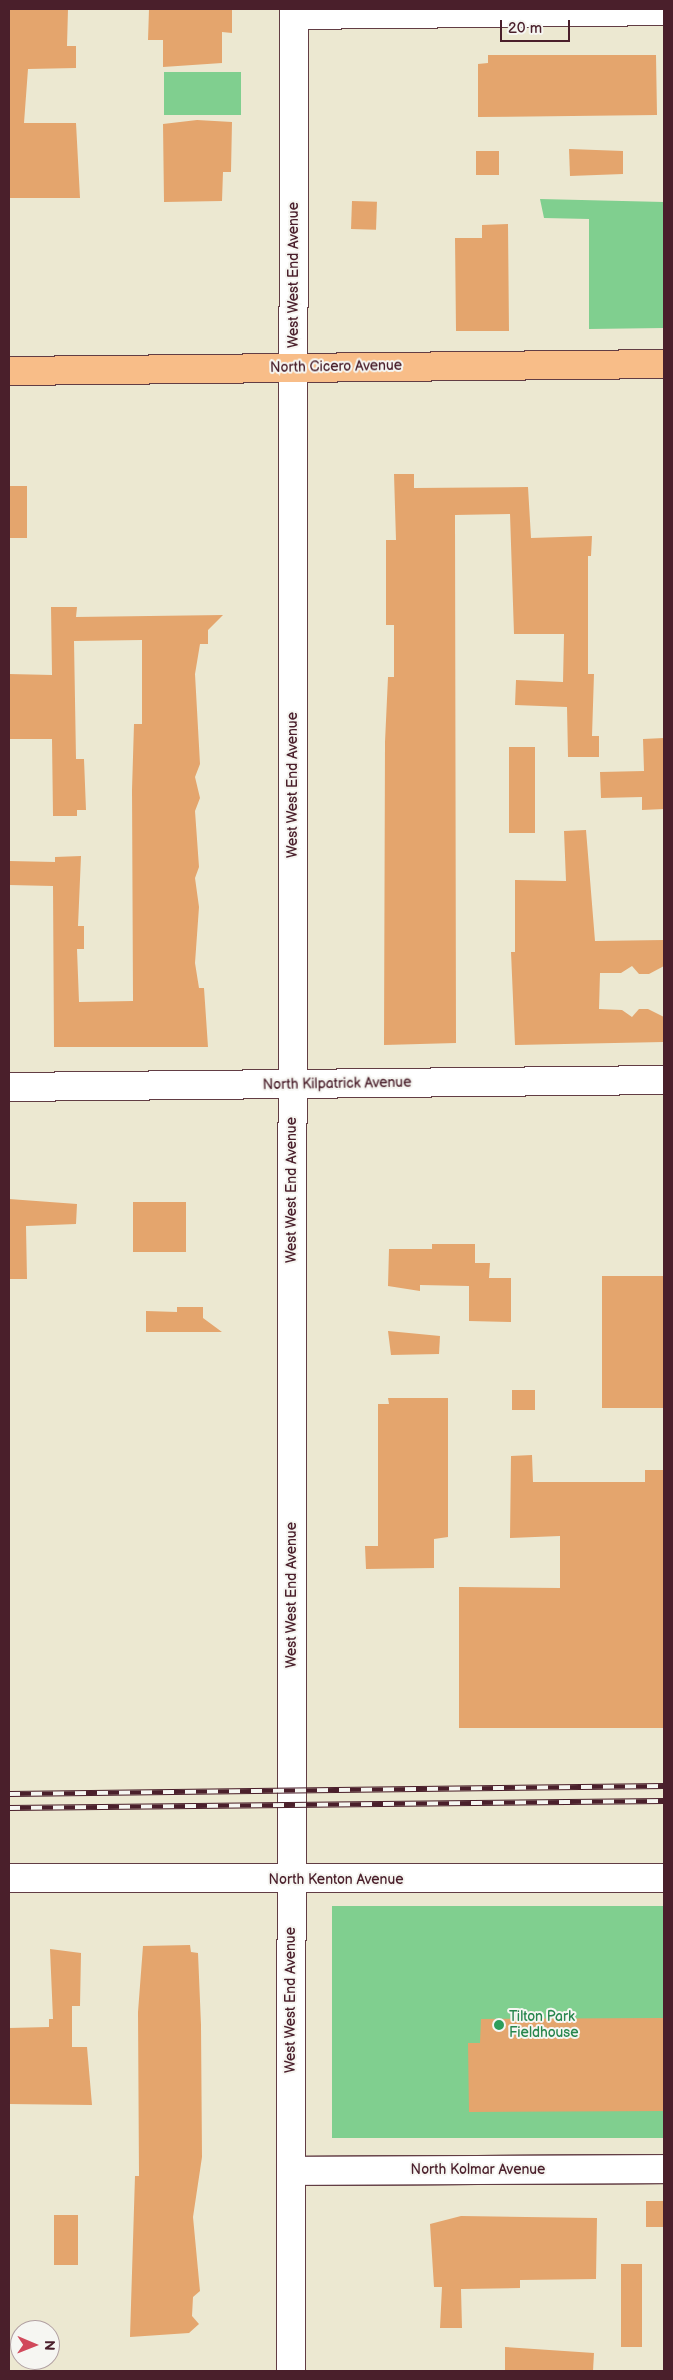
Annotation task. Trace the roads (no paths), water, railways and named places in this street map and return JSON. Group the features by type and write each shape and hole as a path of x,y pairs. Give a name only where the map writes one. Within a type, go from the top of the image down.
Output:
{"main road":[{"name":"North Cicero Avenue","path":"9,371 664,364"}],"street":[{"path":"294,12 664,11"},
{"name":"West West End Avenue","path":"291,2371 294,12"},
{"name":"North Kilpatrick Avenue","path":"9,1087 664,1080"},
{"name":"North Kenton Avenue","path":"9,1878 291,1880 664,1878"},
{"name":"North Kolmar Avenue","path":"291,2171 664,2169"}],"railway":[{"path":"9,1794 664,1786"},
{"path":"9,1808 664,1801"}],"place":[{"name":"Tilton Park Fieldhouse","path":"499,2025"}]}
